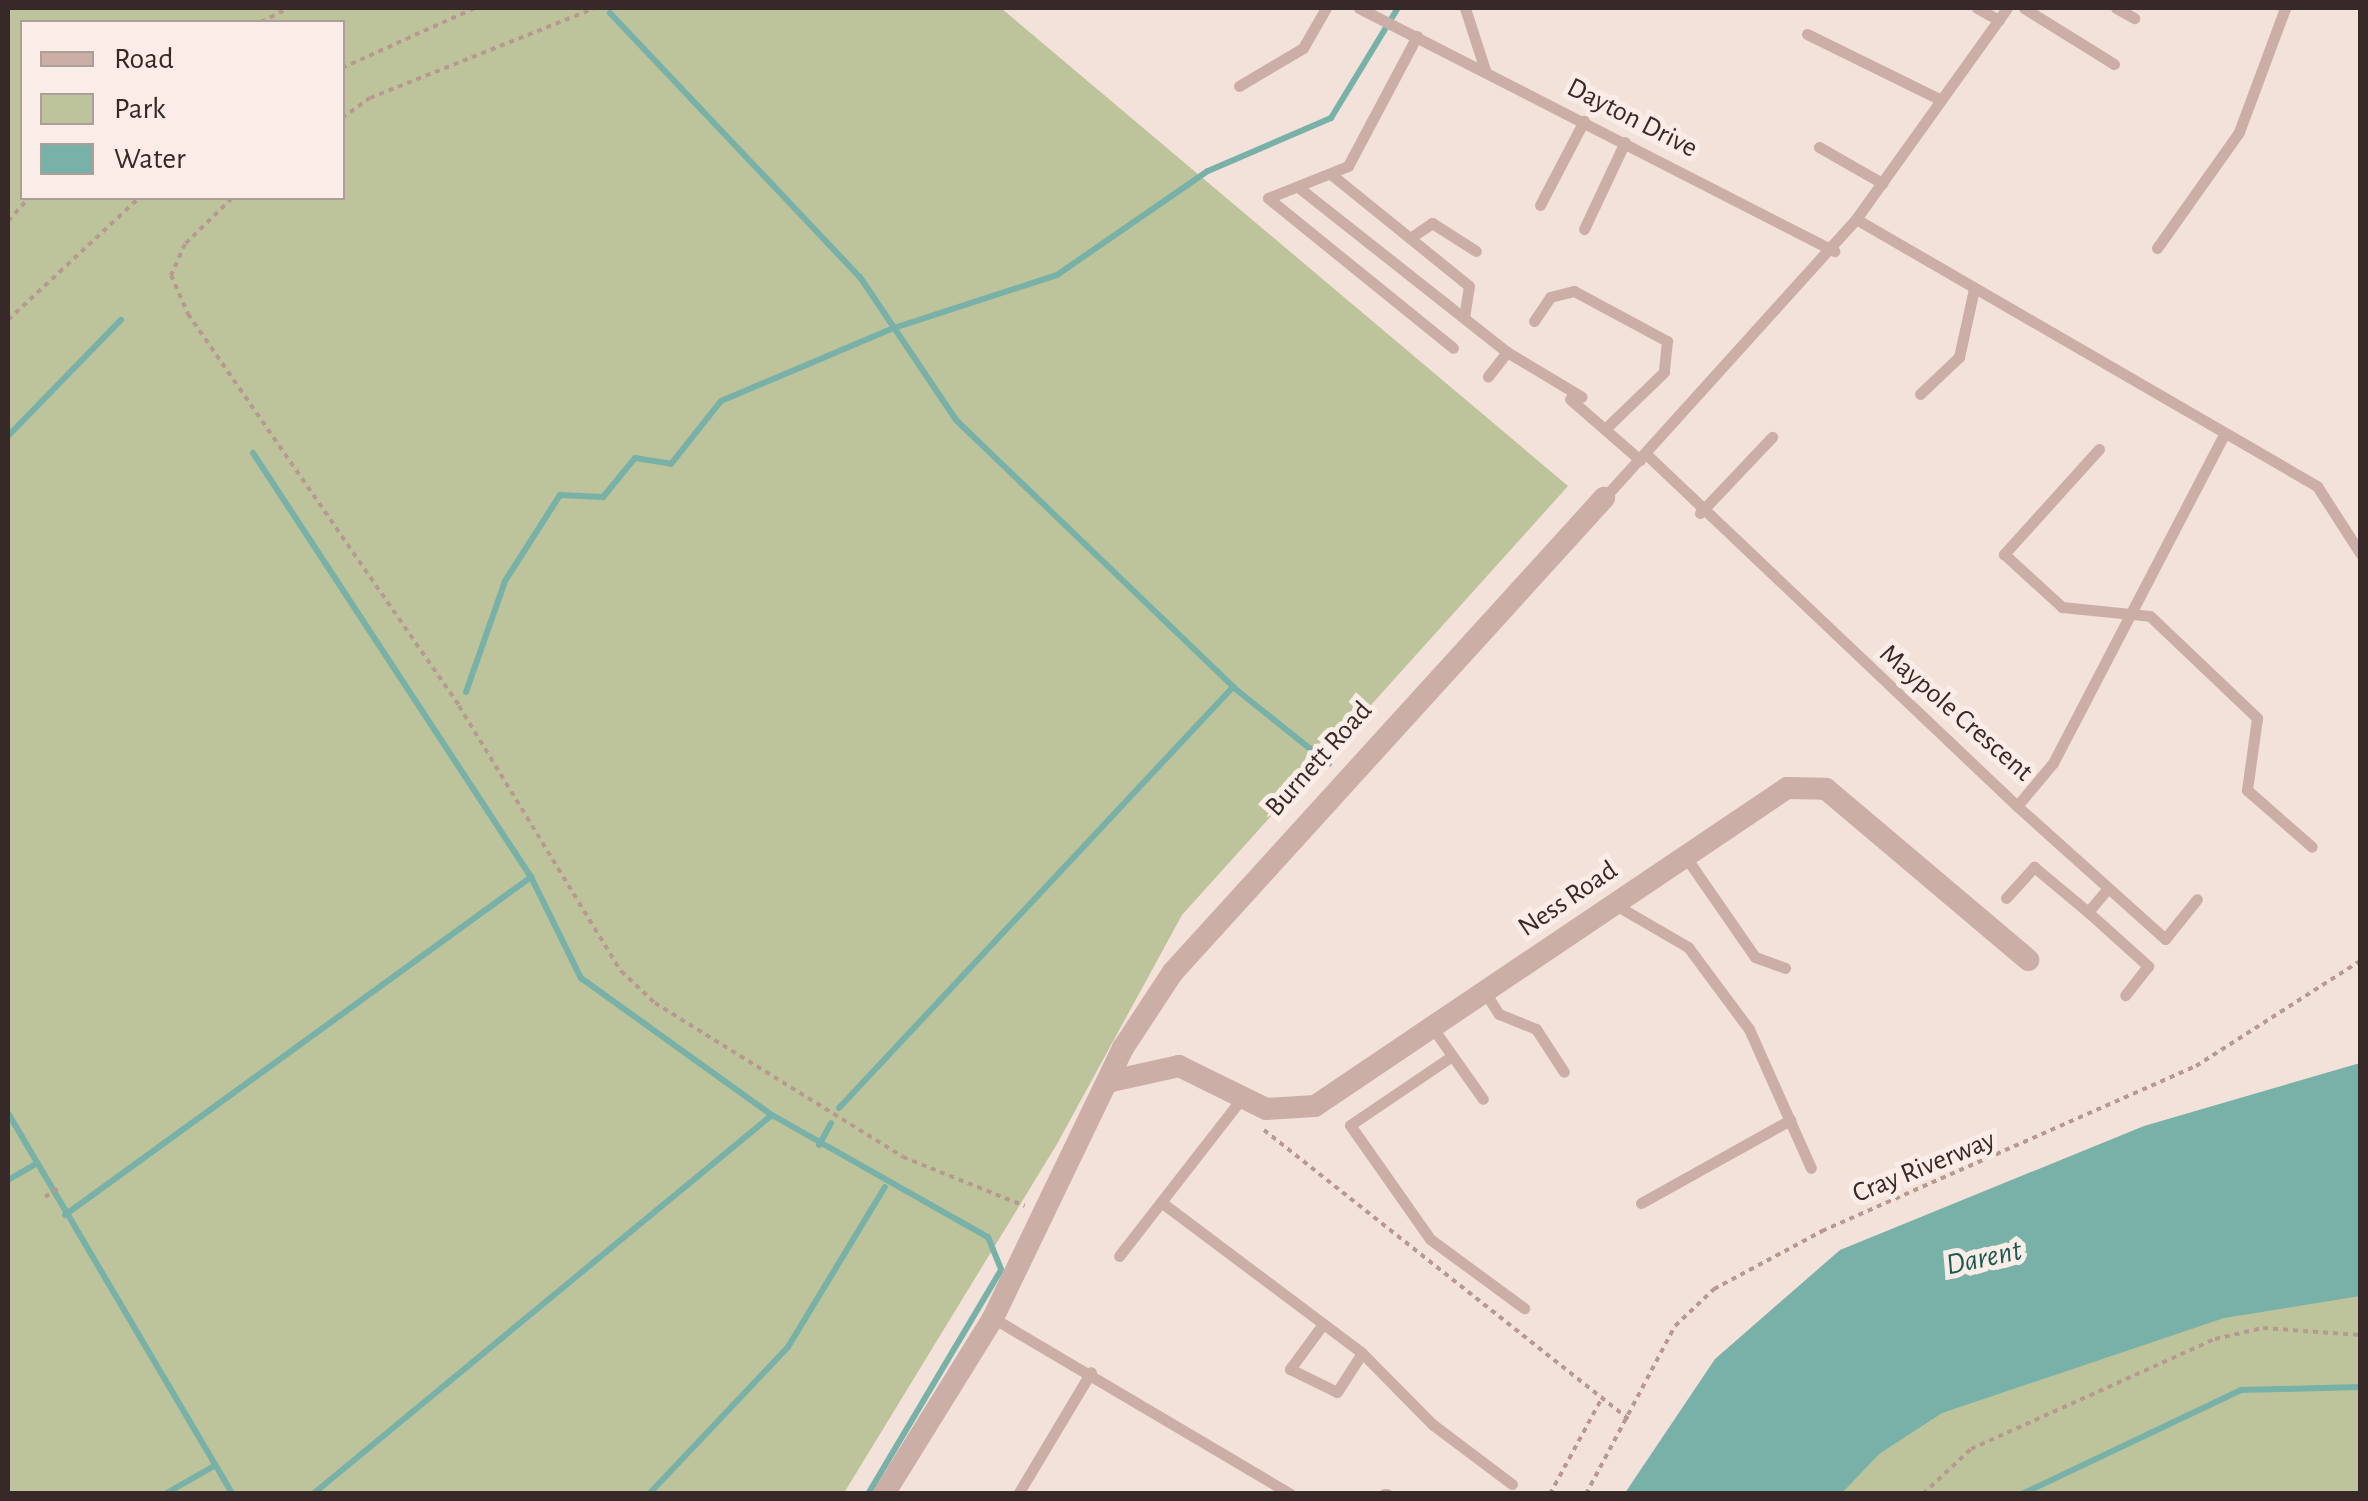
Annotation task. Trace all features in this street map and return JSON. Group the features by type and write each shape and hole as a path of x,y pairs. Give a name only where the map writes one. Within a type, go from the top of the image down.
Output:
{"street":[{"name":"Burnett Road","path":"885,1492 993,1318 1049,1216 1107,1082 1173,972 1604,498"},
{"name":"Ness Road","path":"1107,1082 1180,1066 1266,1108 1315,1106 1788,788 1826,788 2028,960"}],"lane":[{"path":"1239,86 1303,48 1326,8"},
{"path":"1464,8 1485,70"},
{"path":"1978,8 1999,20"},
{"path":"1604,498 1834,250 2007,8"},
{"path":"2024,8 2114,64"},
{"path":"2116,8 2134,18"},
{"path":"2157,248 2239,132 2285,8"},
{"name":"Dayton Drive","path":"1364,10 1834,250"},
{"path":"1411,33 1348,166 1268,198 1453,348"},
{"path":"1807,34 1941,100"},
{"path":"1540,205 1584,121"},
{"path":"1584,229 1625,142"},
{"path":"1820,147 1882,182"},
{"path":"1332,175 1469,286 1464,318"},
{"name":"Maypole Crescent","path":"1298,187 1507,352 1576,398 1605,429 1643,457 2018,806 2053,763 2222,438"},
{"path":"1856,219 2222,438 2317,486 2360,553"},
{"path":"1410,238 1432,223 1476,251"},
{"path":"1920,394 1959,357 1974,289"},
{"path":"1534,321 1550,297 1574,291 1666,341 1664,372 1605,429"},
{"path":"1488,376 1507,352"},
{"path":"1700,513 1772,437"},
{"path":"2099,449 2004,554 2062,607 2150,616 2257,718 2248,790 2312,847"},
{"path":"2018,806 2165,938 2197,898"},
{"path":"1685,856 1755,957 1785,968"},
{"path":"2006,898 2034,867 2148,966 2125,995"},
{"path":"2088,912 2108,888"},
{"path":"1614,904 1688,946 1749,1029 1811,1168"},
{"path":"1485,992 1499,1014 1536,1029 1564,1072"},
{"path":"1432,1027 1483,1099"},
{"path":"1452,1056 1350,1125 1430,1239 1524,1308"},
{"path":"1118,1256 1242,1098"},
{"path":"1641,1202 1790,1120"},
{"path":"1161,1202 1362,1353 1432,1424 1512,1484"},
{"path":"993,1318 1091,1372 1287,1492"},
{"path":"1322,1324 1290,1369 1337,1392 1362,1353"},
{"path":"1018,1494 1091,1372"}],"path":[{"path":"265,20 288,8"},
{"path":"345,67 474,8"},
{"path":"345,116 370,98 595,8"},
{"path":"8,221 27,200"},
{"path":"8,320 137,200"},
{"path":"230,200 185,244 171,275 188,314 459,706 621,971 655,1003 904,1156 1049,1216"},
{"name":"Cray Riverway","path":"1586,1494 1630,1421 1675,1326 1714,1289 1822,1231 2196,1066 2360,961"},
{"path":"1284,1146 1604,1396 1630,1421"},
{"path":"45,1197 59,1188"},
{"path":"1923,1494 1970,1449 2216,1339 2263,1328 2360,1335"},
{"path":"1550,1494 1604,1396"}],"green space":[{"path":"8,8 1001,8 1568,486 1182,915 1057,1144 844,1493 8,1494"},
{"path":"2360,1217 2360,1493 1751,1494"}],"water":[{"name":"Darent","path":"2360,1063 2360,1296 2224,1318 1942,1413 1879,1454 1842,1493 1625,1493 1715,1359 1840,1250 2144,1126"}],"waterway":[{"path":"466,692 505,581 560,495 603,497 635,458 671,464 721,401 894,328 1057,275 1208,171 1331,118 1398,8"},
{"path":"610,13 860,277 956,420 1233,687 1329,764"},
{"path":"8,436 121,320"},
{"path":"253,453 531,877 581,978 772,1115 988,1237 1001,1270 868,1494"},
{"path":"839,1108 1233,687"},
{"path":"65,1215 531,877"},
{"path":"8,1113 232,1494"},
{"path":"313,1494 772,1115"},
{"path":"819,1145 831,1123"},
{"path":"8,1180 36,1164"},
{"path":"649,1494 788,1347 885,1187"},
{"path":"2022,1494 2241,1390 2360,1387"},
{"path":"165,1494 214,1466"}]}
